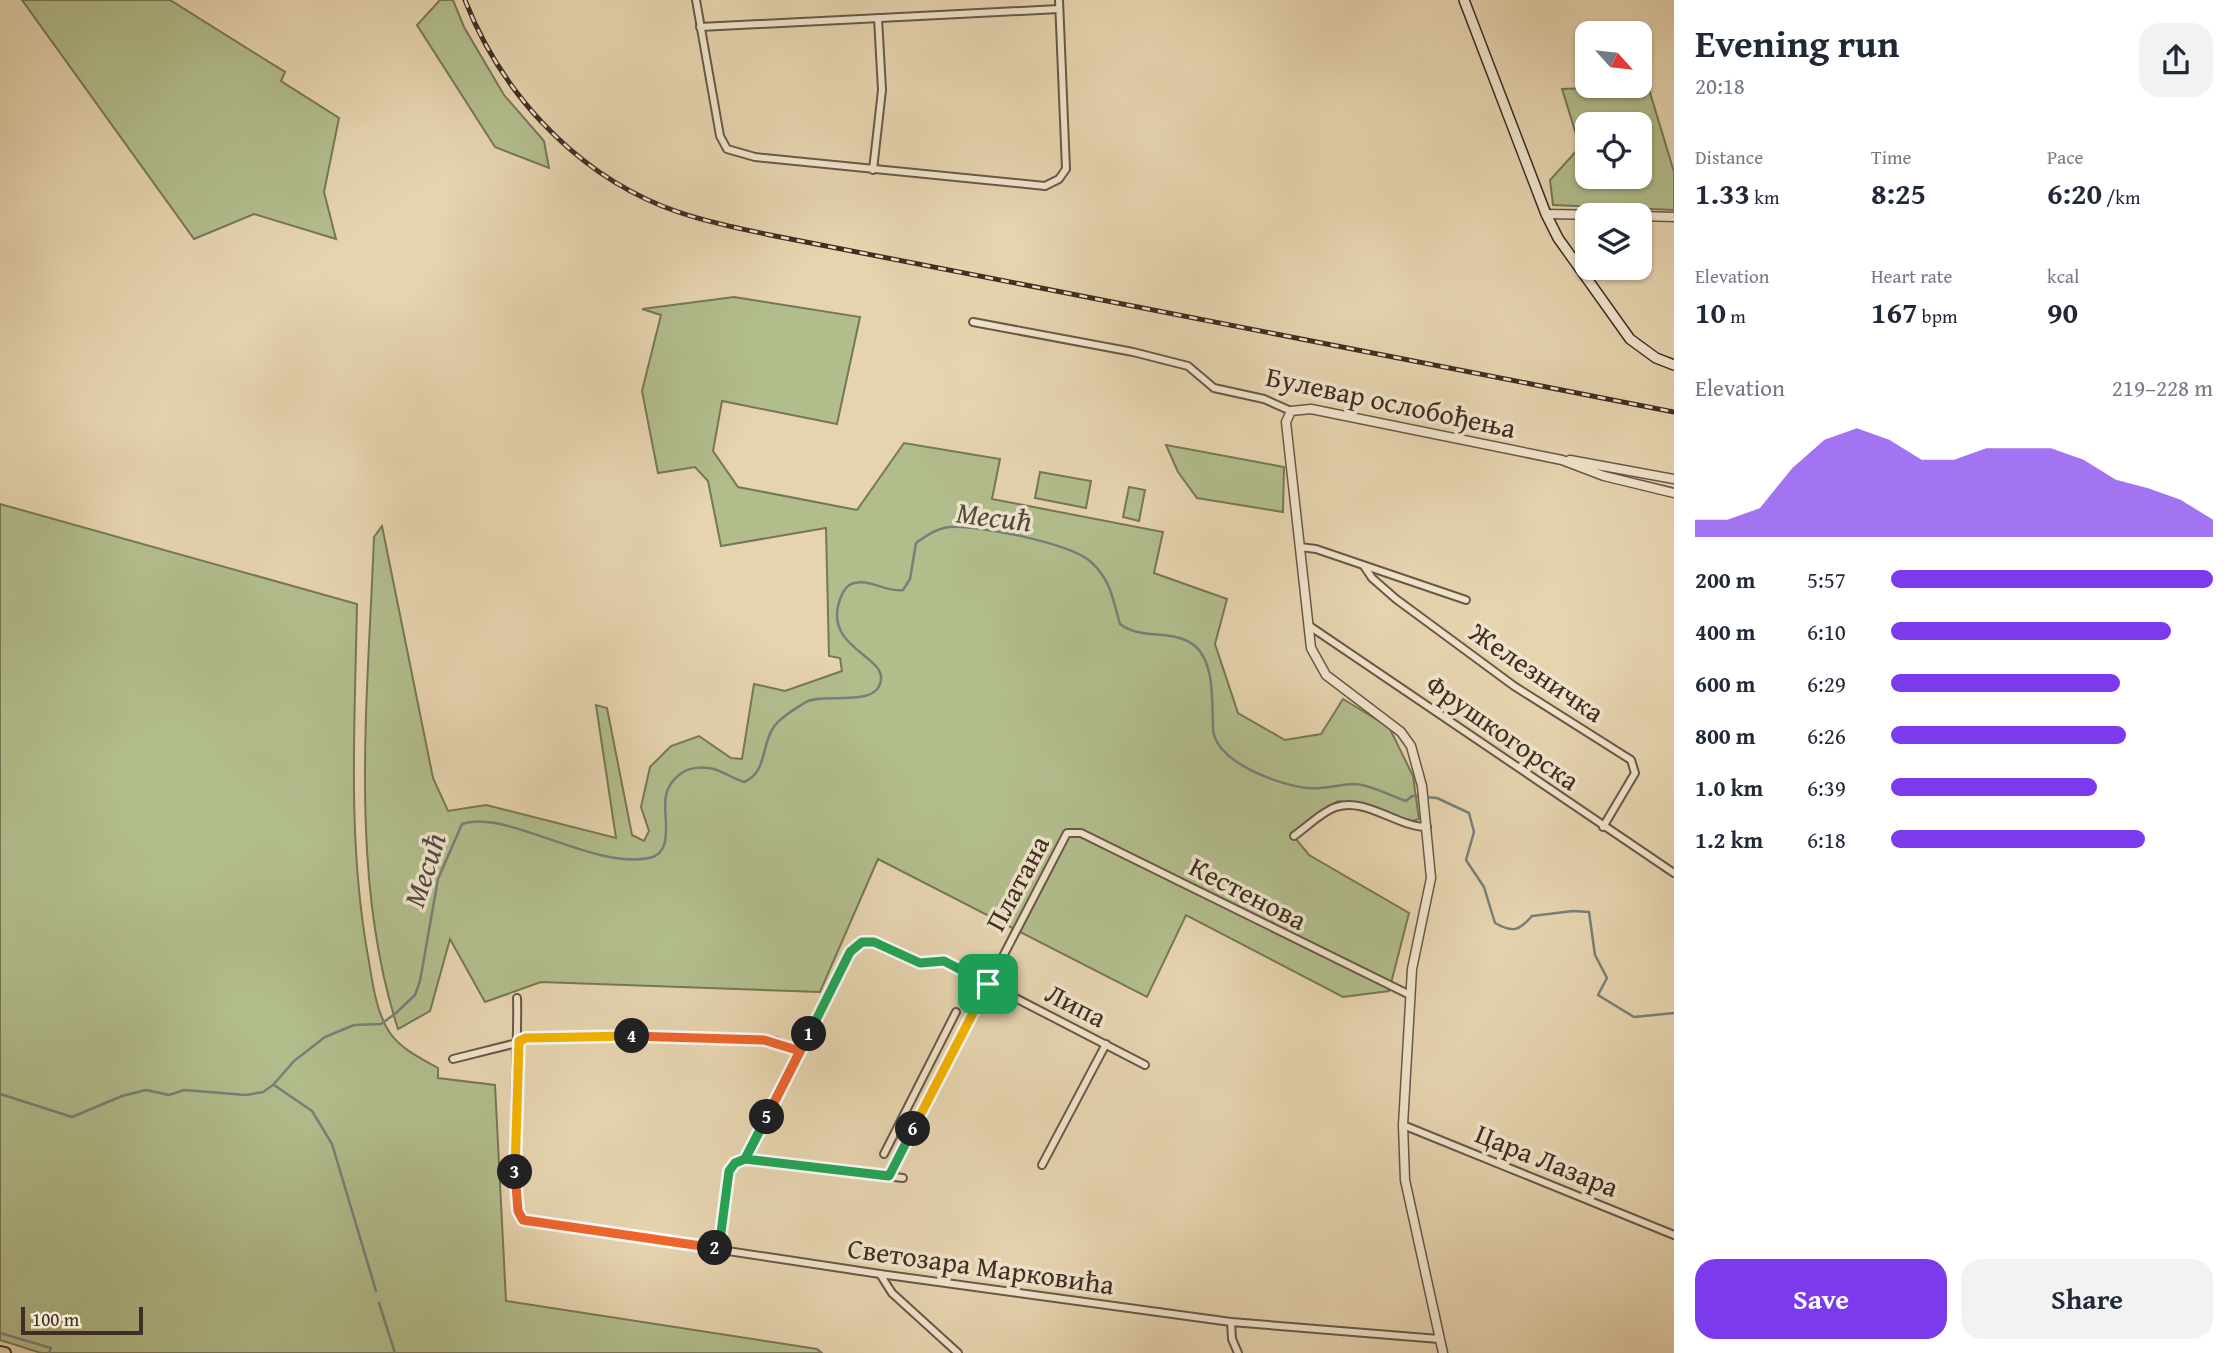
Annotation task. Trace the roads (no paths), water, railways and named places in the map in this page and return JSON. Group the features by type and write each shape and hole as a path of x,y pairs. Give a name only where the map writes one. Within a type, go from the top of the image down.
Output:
{"main road":[{"path":"1464,0 1546,214 1558,238 1630,340 1656,358 1674,365"}],"street":[{"path":"696,0 720,136 727,149 739,155 1045,186 1059,179 1066,169 1059,0"},
{"path":"701,27 1059,9"},
{"path":"873,170 882,90 878,18"},
{"path":"1546,214 1575,214"},
{"path":"1652,216 1674,217"},
{"name":"Булевар ослобођења","path":"972,322 1133,352 1188,366 1214,388 1264,399 1291,411 1311,409 1562,460 1616,467 1674,479"},
{"path":"1291,411 1285,428 1311,648 1326,675 1401,732 1411,746 1422,786 1431,878 1410,995 1403,1125 1405,1180 1443,1353"},
{"name":"Булевар ослобођења","path":"1562,460 1621,480 1674,493"},
{"path":"1616,467 1621,480"},
{"name":"Булевар ослобођења","path":"1591,471 1616,467"},
{"path":"1300,547 1316,549 1466,600"},
{"name":"Железничка","path":"1364,566 1376,583 1396,599 1514,685 1631,760 1635,773 1603,827"},
{"name":"Фрушкогорска","path":"1308,625 1674,873"},
{"path":"1294,836 1336,807 1348,806 1384,815 1405,825 1427,827"},
{"name":"Кестенова","path":"1067,833 1081,833 1410,995"},
{"name":"Платана","path":"889,1176 1067,833"},
{"name":"Липа","path":"800,1051 850,952 858,944 874,942 920,963 940,960 1145,1065"},
{"path":"517,999 519,1041"},
{"path":"884,1154 956,1012"},
{"path":"453,1059 526,1038 720,1037 776,1041 800,1051 745,1159 731,1167 726,1179 719,1248"},
{"name":"Светозара Марковића","path":"519,1041 514,1154 520,1217 527,1221 880,1274 1231,1322 1439,1339"},
{"path":"1042,1165 1106,1044"},
{"path":"907,1108 920,1115"},
{"name":"Цара Лазара","path":"1403,1125 1674,1235"},
{"path":"745,1159 903,1178"},
{"path":"880,1274 892,1293 958,1353"},
{"path":"1231,1322 1232,1339 1237,1353"}],"waterway":[{"name":"Месић","path":"0,1094 72,1117 122,1096 146,1090 169,1095 184,1090 246,1095 263,1092 273,1085 294,1061 325,1037 354,1025 381,1024 415,995 420,981 438,879 462,824 480,821 501,824 602,856 627,859 656,855 663,848 666,836 667,791 679,775 691,769 705,768 718,770 744,782 757,772 769,735 788,714 814,699 861,697 878,688 881,679 879,671 841,632 837,620 842,594 848,586 857,582 903,590 910,579 916,543 936,531 950,527 981,529 1023,537 1080,555 1091,562 1103,576 1120,624 1138,632 1177,637 1195,646 1201,653 1209,673 1216,740 1224,751 1250,770 1265,777 1307,788 1355,784 1374,788 1406,801 1412,796 1437,798 1469,813 1474,832 1466,860 1484,887 1495,923 1515,929 1532,916 1573,911 1589,912 1595,955 1607,978 1598,995 1634,1017 1674,1013"},
{"path":"274,1085 312,1111 332,1144 376,1291"},
{"path":"379,1303 395,1353"},
{"path":"0,1333 51,1348 49,1353"}],"railway":[{"path":"465,0 498,65 542,123 598,171 629,190 675,211 770,235 1674,412"}]}
